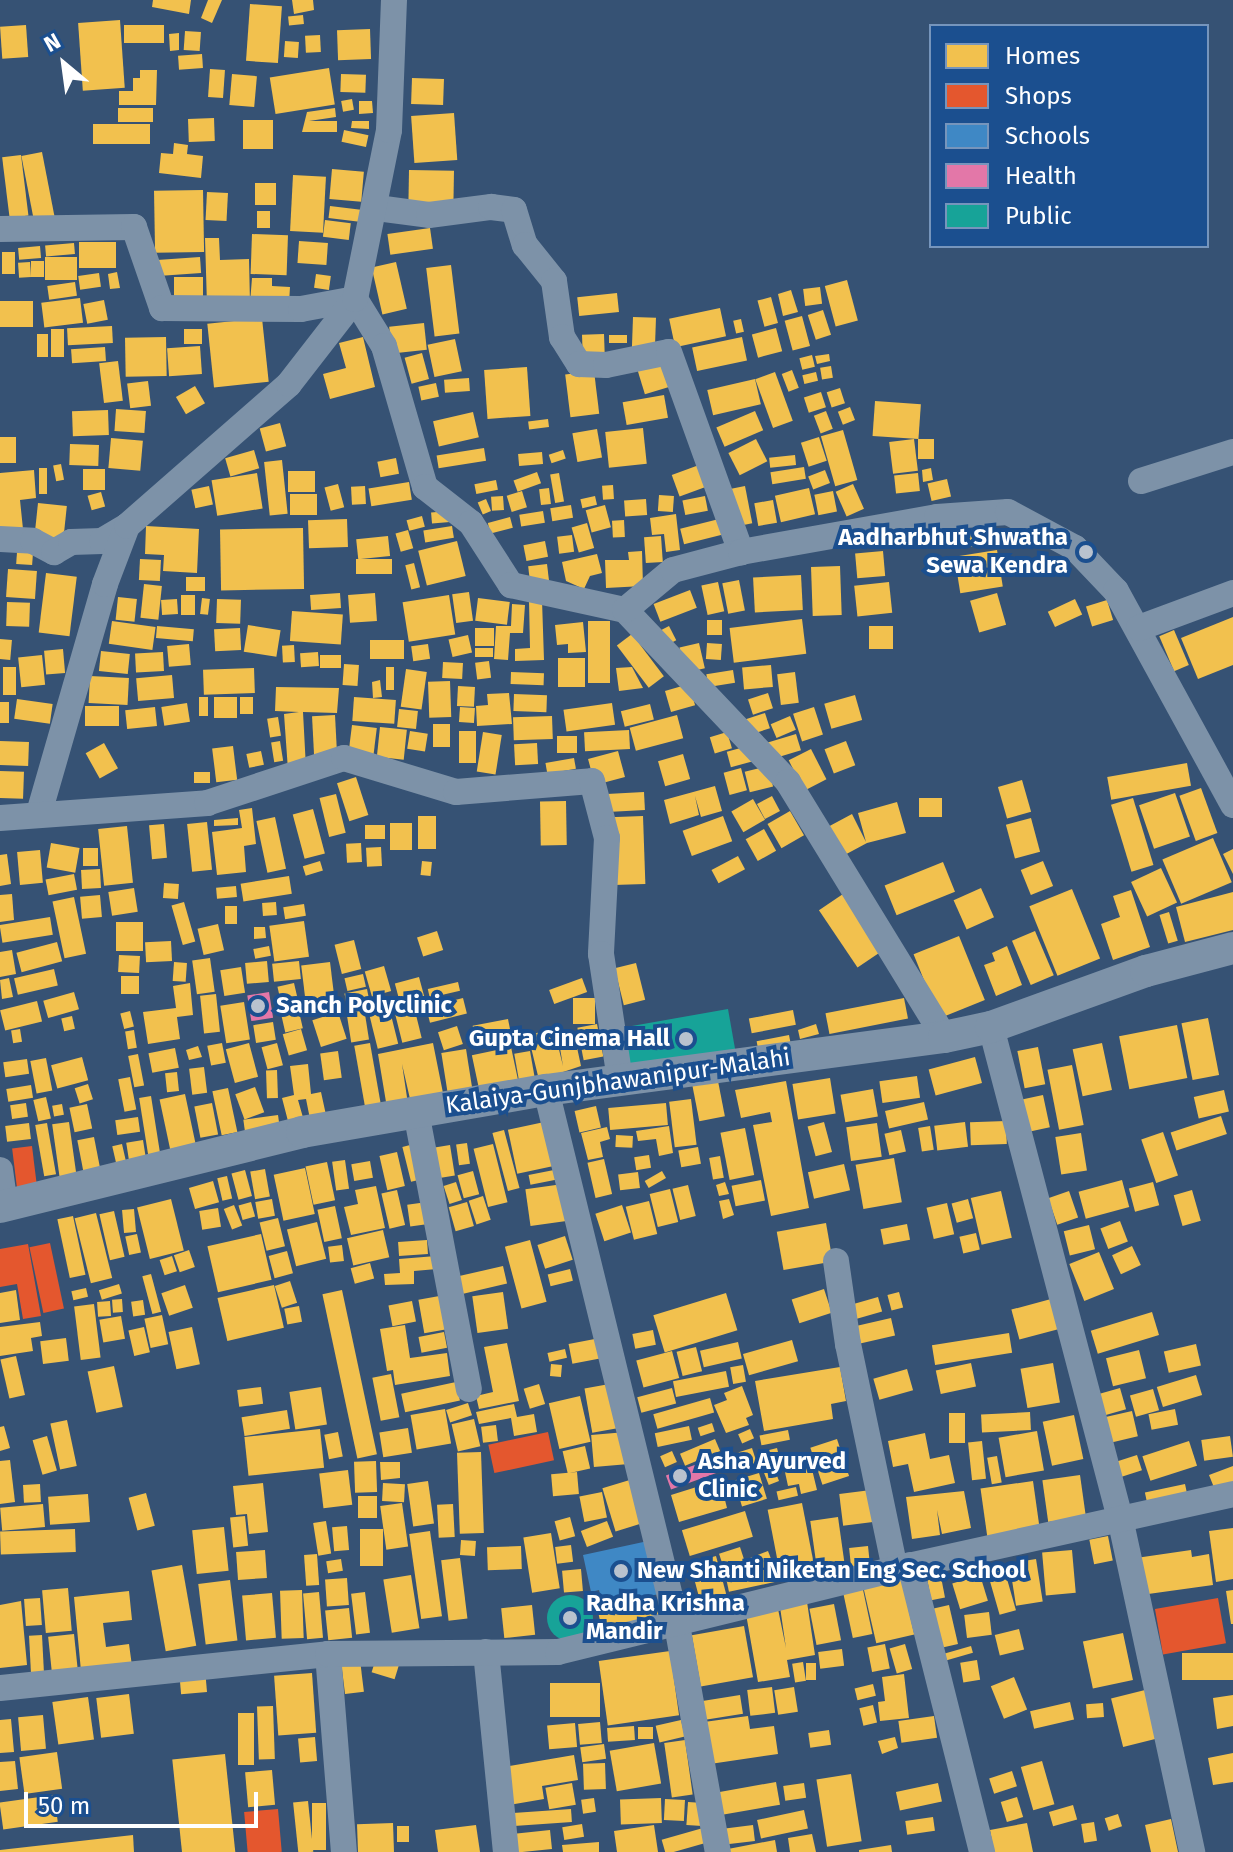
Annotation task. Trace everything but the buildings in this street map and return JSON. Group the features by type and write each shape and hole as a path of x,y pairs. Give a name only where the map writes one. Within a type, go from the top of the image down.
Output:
{"street":[{"path":"0,539 33,541 54,552 71,542 102,541 127,526 289,384 355,299 377,208 389,130 394,0"},
{"path":"377,208 429,215 491,207 514,210 525,245 554,281 562,337 579,364 606,365 669,352 741,552"},
{"path":"0,229 134,227 162,308 301,309 355,299"},
{"path":"355,299 384,346 425,487 471,523 511,585 625,610 788,782 944,1037"},
{"path":"1141,481 1233,452"},
{"path":"625,610 673,570 741,552 937,517 1008,512 1075,548 1116,591 1139,628 1233,805"},
{"path":"39,813 105,584 127,526"},
{"path":"1139,628 1233,593"},
{"path":"0,818 207,803 344,758 456,792 592,781 607,838 601,954 620,1079"},
{"name":"Kalaiya-Gunjbhawanipur-Malahi","path":"2,1207 302,1132 620,1079 944,1037 991,1027 1146,971 1233,948"},
{"path":"991,1027 1120,1518 1192,1852"},
{"path":"546,1090 677,1625 718,1852"},
{"path":"416,1112 469,1389"},
{"path":"0,1170 2,1207"},
{"path":"836,1261 848,1344 902,1567 982,1852"},
{"path":"0,1688 328,1654 558,1652 902,1567 1233,1494"},
{"path":"486,1652 506,1852"},
{"path":"328,1654 344,1852"}],"place":[{"name":"Aadharbhut Shwatha Sewa Kendra","path":"1086,552"},
{"name":"Sanch Polyclinic","path":"258,1006"},
{"name":"Gupta Cinema Hall","path":"686,1039"},
{"name":"Asha Ayurved Clinic","path":"680,1476"},
{"name":"New Shanti Niketan Eng Sec. School","path":"621,1571"},
{"name":"Radha Krishna Mandir","path":"570,1618"}]}
